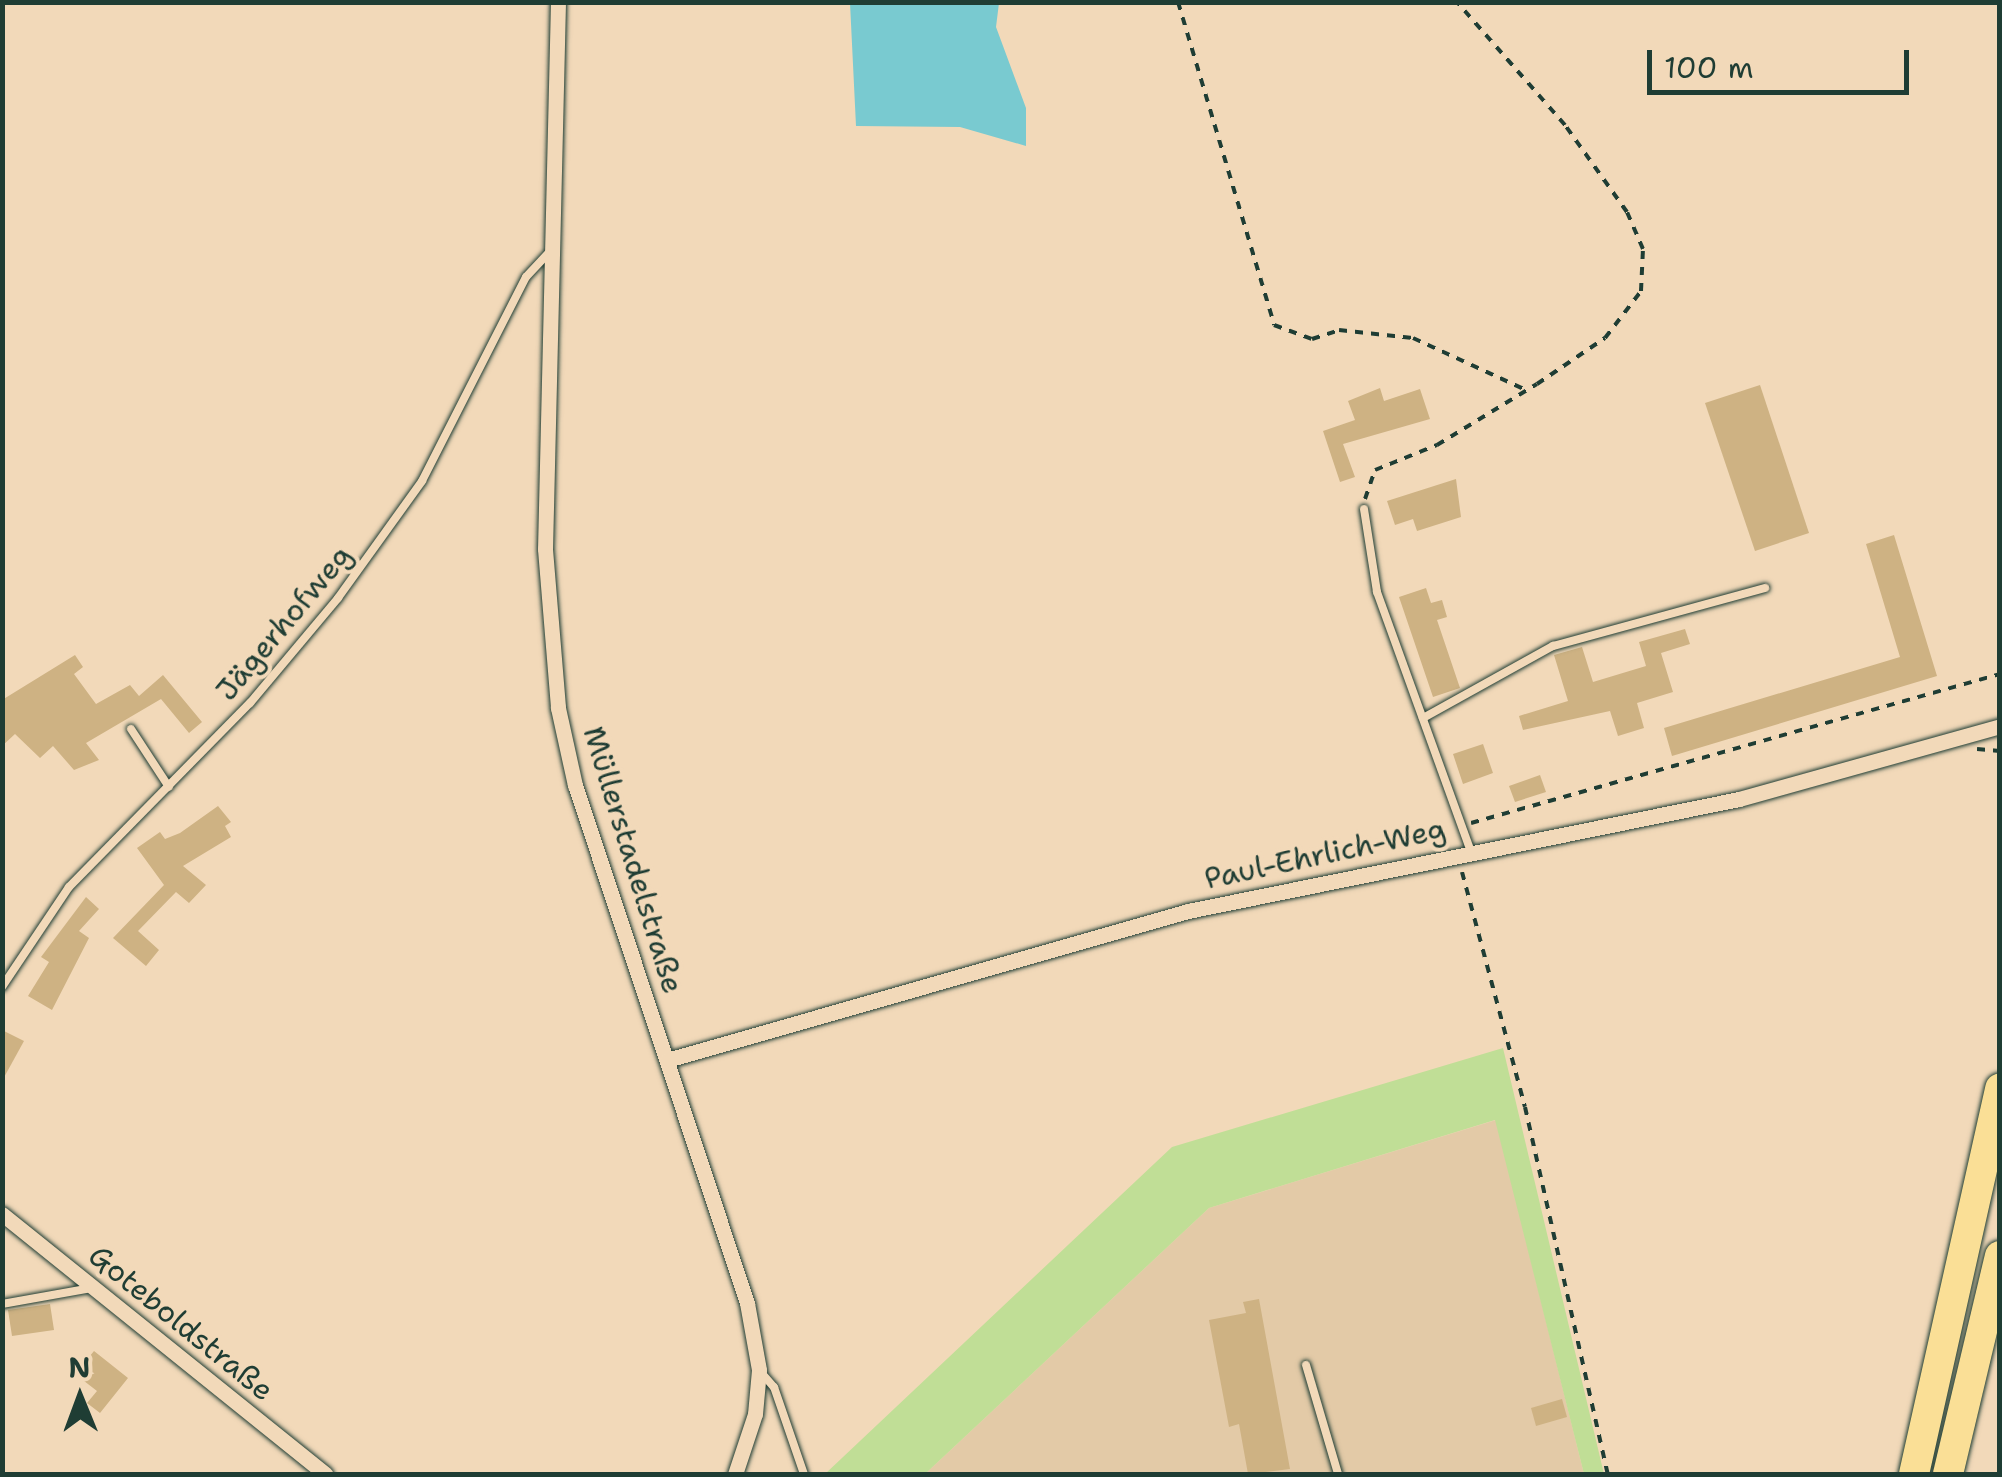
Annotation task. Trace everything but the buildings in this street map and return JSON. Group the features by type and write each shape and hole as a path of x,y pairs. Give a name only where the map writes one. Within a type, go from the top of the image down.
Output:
{"highway":[{"path":"1914,1474 2000,1088"},
{"path":"1948,1474 2000,1256"}],"street":[{"name":"Müllerstadelstraße","path":"558,2 546,549 558,708 575,785 747,1303 759,1370 755,1414 735,1474"},
{"name":"Paul-Ehrlich-Weg","path":"667,1060 1170,916 1739,798 1993,728"},
{"name":"Goteboldstraße","path":"2,1214 325,1474"}],"lane":[{"name":"Jägerhofweg","path":"2,987 69,886 284,666 387,532 471,393 526,277 550,250"},
{"path":"1364,509 1378,592 1462,826 1464,852"},
{"path":"1423,718 1554,646 1765,588"},
{"path":"131,729 170,786"},
{"path":"2,1304 92,1288"},
{"path":"1306,1365 1338,1474"},
{"path":"759,1370 774,1386 804,1474"}],"path":[{"path":"1178,2 1274,325 1312,339 1339,330 1413,338 1527,390"},
{"path":"1364,509 1374,470 1437,445 1605,338 1642,290 1643,249 1627,212 1565,125 1456,2"},
{"path":"1462,826 2000,674"},
{"path":"1977,749 2000,751"},
{"path":"1464,852 1608,1474"}],"shaded area":[{"path":"1496,1120 1584,1474 925,1474 1209,1208"}],"green space":[{"path":"1503,1048 1604,1474 1584,1474 1495,1120 1209,1208 925,1474 825,1474 1172,1147"}],"water":[{"path":"850,3 999,3 996,27 1026,108 1026,146 960,127 856,126"}]}
